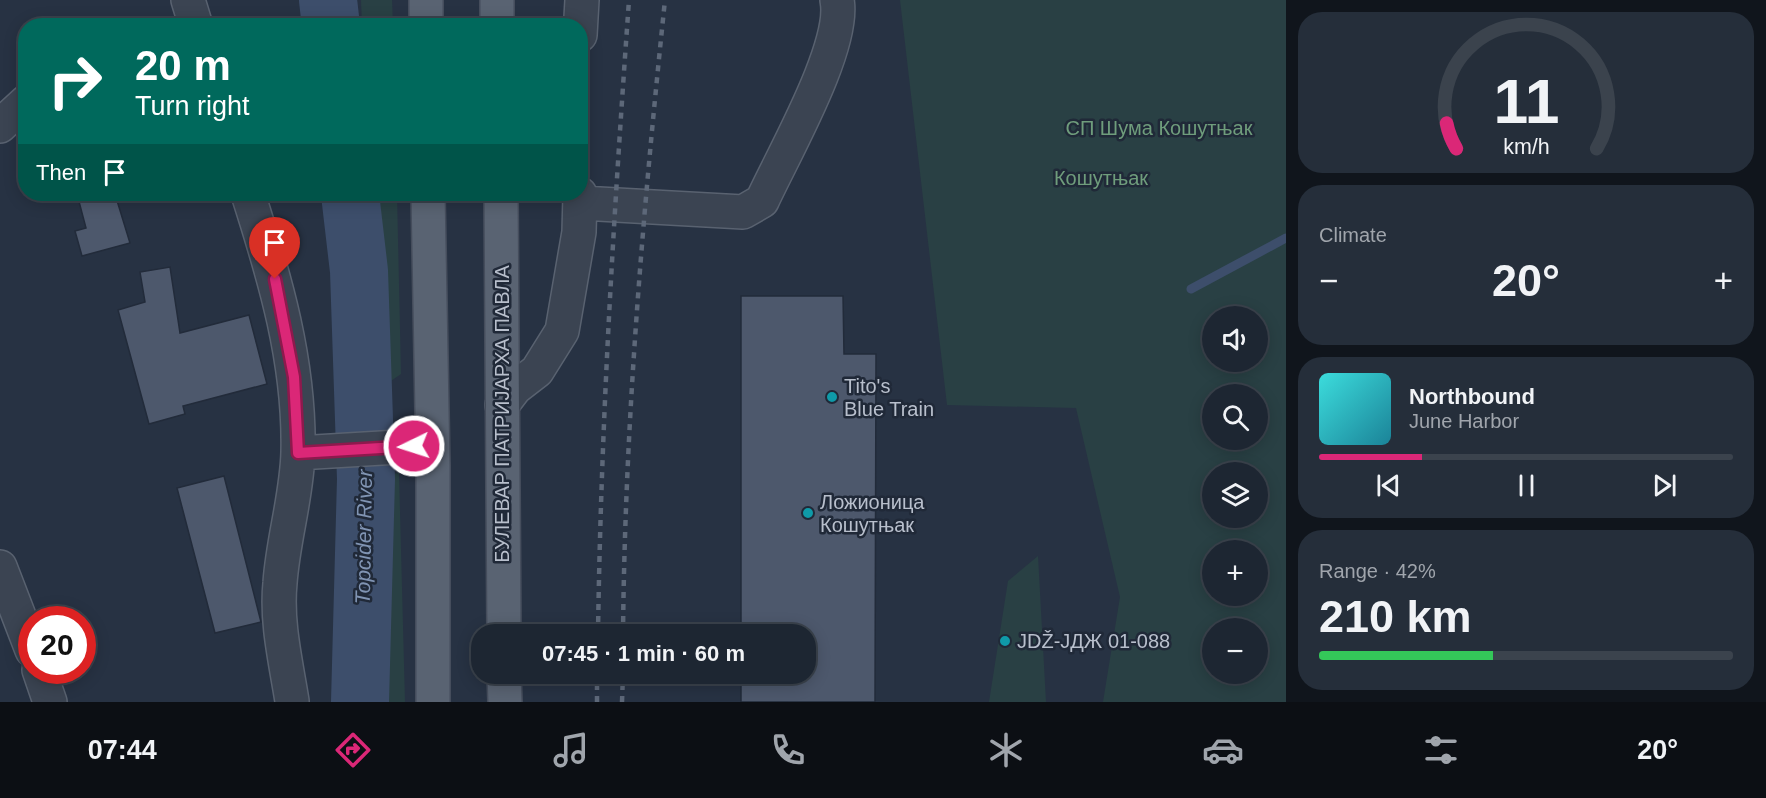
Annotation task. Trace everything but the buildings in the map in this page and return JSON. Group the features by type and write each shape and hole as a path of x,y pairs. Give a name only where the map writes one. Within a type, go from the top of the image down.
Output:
{"main road":[{"path":"426,0 426,18"},
{"path":"496,0 497,18"},
{"path":"428,201 423,445 433,702"},
{"name":"БУЛЕВАР ПАТРИЈАРХА ПАВЛА","path":"501,201 504,624"},
{"path":"504,684 505,702"}],"lane":[{"path":"581,18 582,0"},
{"path":"588,199 743,212 762,201 824,67 840,13 837,0"},
{"path":"0,126 18,109"},
{"path":"250,201 275,279 292,356 297,397 311,453 280,584 283,645 292,701"},
{"path":"502,405 515,388 537,371 562,331 579,232 581,201"},
{"path":"311,453 423,445"},
{"path":"0,567 18,614"},
{"path":"44,684 50,702"}],"green space":[{"path":"361,0 392,0 393,18 362,18"},
{"name":"Кошутњак","path":"900,0 1286,0 1286,702 1103,702 1120,597 1076,408 947,405"},
{"path":"373,201 397,201 401,374 385,385"},
{"path":"399,473 405,702 368,702 379,475"},
{"path":"1038,556 1046,702 989,702 1008,581"}],"waterway":[{"name":"Topcider River","path":"328,0 330,18"},
{"name":"Topcider River","path":"351,201 359,271 366,479 360,702"},
{"path":"1191,289 1286,238"}],"railway":[{"path":"598,624 609,317 629,0"},
{"path":"623,624 627,476 636,317 665,0"},
{"path":"597,684 597,702"},
{"path":"622,702 623,684"}],"place":[{"name":"Tito's Blue Train","path":"832,397"},
{"name":"Ложионица Кошутњак","path":"808,513"},
{"name":"JDŽ-JДЖ 01-088","path":"1005,641"}],"route":[{"path":"275,279 292,356 297,397 298,453 414,446"}],"park label":[{"name":"СП Шума Кошутњак","path":"1159,128"}]}
